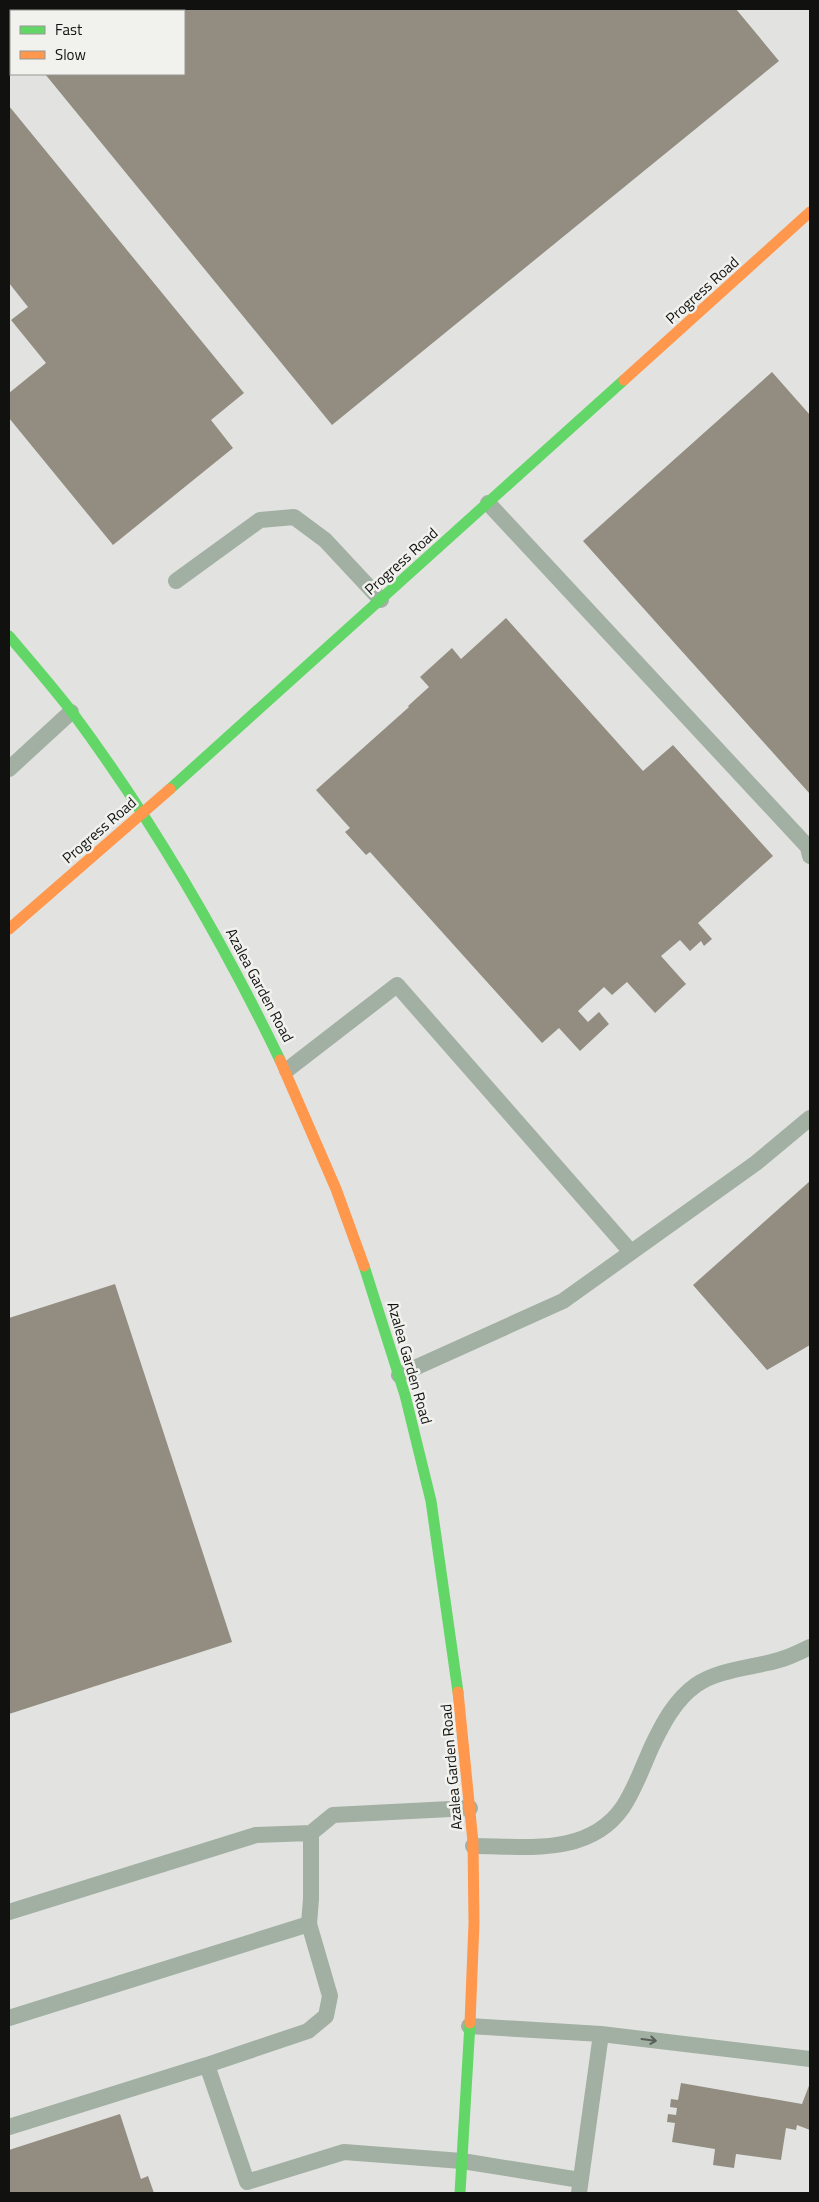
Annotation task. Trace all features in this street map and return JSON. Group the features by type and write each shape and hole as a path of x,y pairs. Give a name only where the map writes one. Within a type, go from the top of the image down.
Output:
{"main road":[{"name":"Progress Road","path":"9,929 382,600 810,212"},
{"name":"Azalea Garden Road","path":"9,636 71,712 142,812 223,945 287,1070 312,1126 360,1248 399,1375 432,1504 463,1715 473,1846 470,2026 460,2193"}],"lane":[{"path":"488,503 808,848 810,856"},
{"path":"176,581 260,520 294,517 325,540 382,600"},
{"path":"9,769 71,712"},
{"path":"287,1070 397,985 631,1252"},
{"path":"399,1375 563,1301 756,1163 810,1118"},
{"path":"473,1846 553,1846 582,1840 607,1825 623,1807 662,1725 675,1705 696,1685 717,1675 781,1660 810,1647"},
{"path":"9,1912 256,1835 311,1833 333,1816 470,1808"},
{"path":"9,2127 208,2065 308,2031 326,2016 330,1996 309,1924 311,1833"},
{"path":"9,2018 309,1924"},
{"path":"470,2026 601,2034 810,2059"},
{"path":"208,2065 249,2187 344,2152 462,2161 580,2186 601,2034"}],"building":[{"path":"9,9 736,9 779,61 332,425 46,75 185,75 185,10 10,10 10,30"},
{"path":"9,106 244,393 211,420 233,448 113,545 9,418 9,393 46,363 11,320 28,307 9,283"},
{"path":"772,372 810,415 810,794 583,541"},
{"path":"506,618 643,771 673,745 773,856 698,923 712,939 704,946 701,941 690,951 680,940 661,956 686,984 655,1013 627,982 612,995 604,987 578,1011 588,1022 599,1012 609,1024 580,1051 559,1028 542,1043 370,852 366,855 345,832 350,828 316,790 429,687 420,677 452,648 461,659"},
{"path":"810,1181 810,1345 767,1370 693,1285"},
{"path":"115,1284 232,1642 9,1714 9,1318"},
{"path":"681,2083 802,2104 810,2083 810,2130 797,2125 796,2130 786,2128 781,2160 736,2154 734,2168 713,2165 715,2149 672,2142 675,2123 667,2122 668,2114 676,2115 677,2108 670,2107 671,2099 678,2100"},
{"path":"120,2114 141,2179 148,2176 154,2193 9,2193 9,2150"}],"traffic: fast":[{"path":"170,789 624,380"},
{"path":"9,636 72,712 102,753 158,838 210,925 280,1060"},
{"path":"364,1266 405,1395 431,1501 458,1692"},
{"path":"460,2193 470,2023"}],"traffic: slow":[{"path":"624,380 810,212"},
{"path":"9,929 170,789"},
{"path":"280,1060 336,1189 364,1266"},
{"path":"458,1692 473,1842 474,1923 470,2023"}]}
